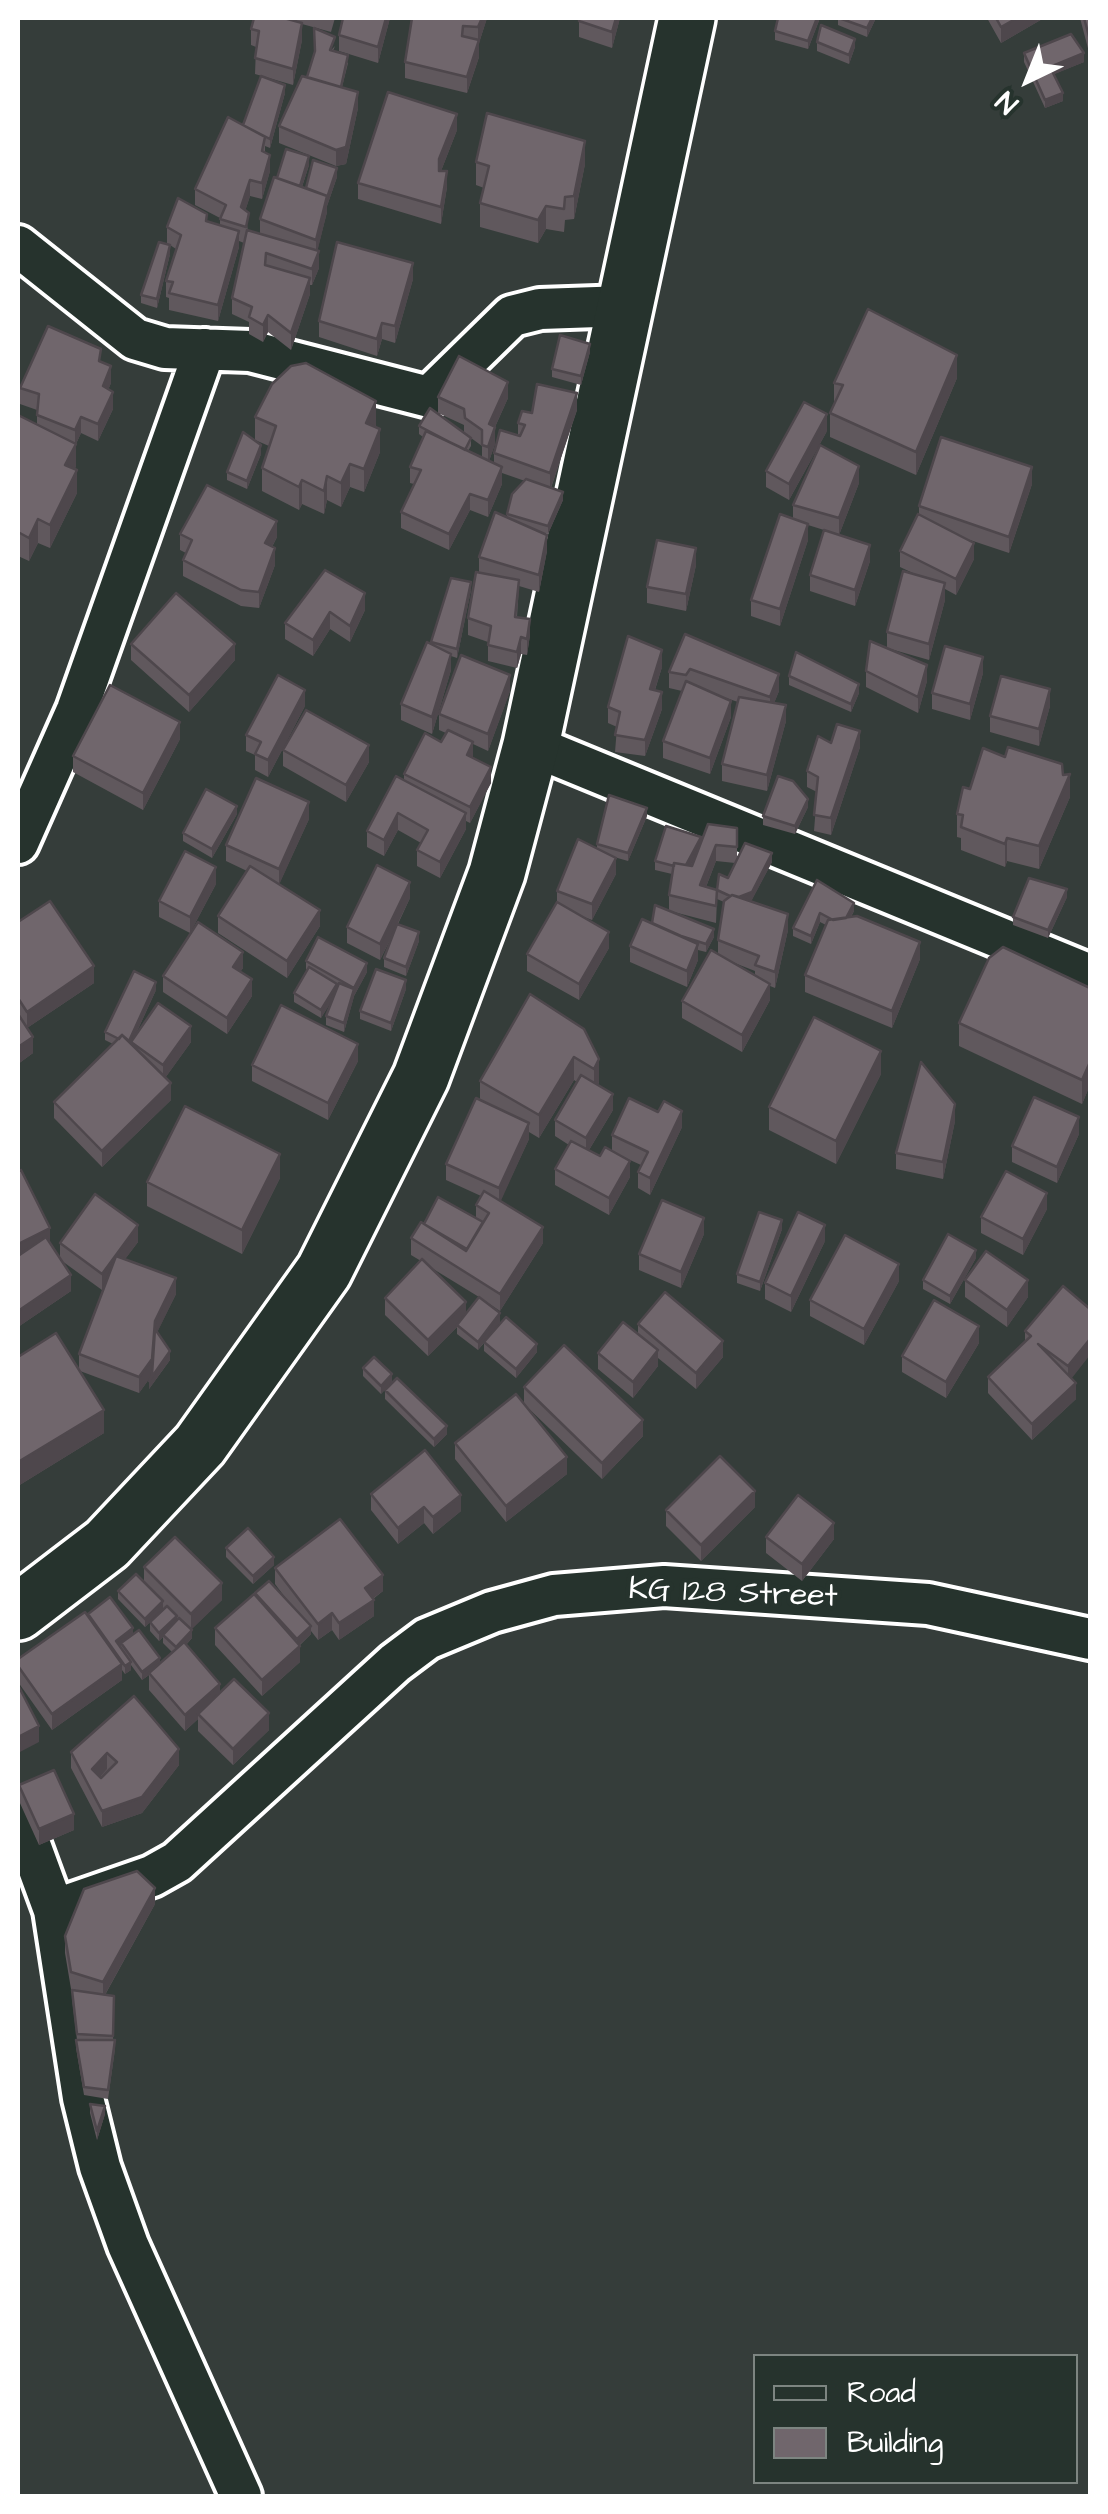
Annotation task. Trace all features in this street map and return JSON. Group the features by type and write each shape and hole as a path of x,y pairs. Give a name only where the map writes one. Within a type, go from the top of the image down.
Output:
{"main road":[{"path":"18,1612 107,1544 200,1445 324,1271 421,1077 497,873 530,745 687,18"}],"street":[{"path":"18,246 134,339 165,348 250,350 429,397 512,316 540,309 626,306"},
{"path":"18,843 78,710 205,349"},
{"path":"530,745 1090,975"},
{"name":"KG 128 Street","path":"54,1910 152,1876 177,1862 395,1663 427,1639 492,1612 554,1595 664,1586 928,1604 1090,1639"},
{"path":"18,1812 54,1910 82,2098 100,2167 128,2245 241,2496"}],"building":[{"path":"254,18 284,18 302,23 293,69 255,58 259,31 251,29"},
{"path":"343,18 386,18 378,47 339,35"},
{"path":"412,18 482,18 478,27 463,26 462,36 479,40 467,77 405,62"},
{"path":"616,18 612,32 579,21"},
{"path":"778,18 817,18 808,41 775,31"},
{"path":"839,18 872,18 867,28"},
{"path":"996,18 1017,18 1001,27"},
{"path":"1084,18 1090,18 1090,40"},
{"path":"821,25 855,39 849,55 817,42"},
{"path":"314,28 335,37 330,50 348,55 341,87 307,77 315,51"},
{"path":"1071,34 1084,53 1050,67 1063,93 1045,100 1024,53"},
{"path":"261,76 285,85 270,139 243,125"},
{"path":"302,76 358,92 346,147 336,150 279,126"},
{"path":"388,92 457,114 439,159 439,171 447,171 441,207 358,183"},
{"path":"487,113 585,141 574,196 565,197 564,209 546,206 538,220 480,203 489,166 476,162"},
{"path":"228,117 265,137 262,151 270,155 262,183 250,180 241,207 249,213 246,227 220,219 226,205 195,189"},
{"path":"286,149 309,156 300,186 277,178"},
{"path":"313,160 337,168 327,198 306,188"},
{"path":"274,177 327,196 316,240 260,219"},
{"path":"178,198 207,214 206,221 239,231 218,305 169,293 173,282 166,281 181,235 167,227"},
{"path":"247,230 319,251 312,269 266,253 265,265 310,278 291,333 268,315 263,325 249,317 252,307 232,298"},
{"path":"159,242 170,245 157,299 141,295"},
{"path":"337,242 413,263 395,326 382,323 377,339 319,321"},
{"path":"868,309 957,355 916,452 830,413 843,385 834,383"},
{"path":"48,326 101,349 99,361 111,366 103,386 113,392 98,424 81,417 75,430 37,415 39,394 20,388"},
{"path":"560,335 590,344 581,376 552,369"},
{"path":"459,356 508,382 489,424 495,427 488,447 482,445 482,430 465,418 464,409 438,397"},
{"path":"306,363 376,401 366,423 380,429 364,469 350,464 341,483 327,476 324,491 302,480 299,487 262,468 276,426 255,417 272,384 291,366"},
{"path":"537,384 577,393 550,473 494,453 500,430 520,436 525,425 518,423 522,411 532,413"},
{"path":"804,402 827,414 789,484 766,471"},
{"path":"430,408 471,438 465,450 419,426"},
{"path":"18,415 76,444 65,465 77,470 50,525 38,519 29,538 18,532"},
{"path":"426,431 502,467 488,500 470,494 449,534 401,512 421,470 410,467"},
{"path":"243,432 261,445 247,481 227,472"},
{"path":"941,437 1032,467 1009,537 919,506"},
{"path":"820,445 859,466 839,518 793,505"},
{"path":"526,479 563,492 548,526 507,514 512,494"},
{"path":"207,485 277,521 265,543 275,548 259,592 241,590 183,560 192,540 180,534"},
{"path":"495,512 547,535 539,575 479,557"},
{"path":"780,514 808,524 780,609 751,600"},
{"path":"918,514 974,543 956,579 900,551"},
{"path":"824,530 870,545 855,590 810,575"},
{"path":"657,540 696,548 686,594 647,587"},
{"path":"325,570 365,593 350,626 330,612 313,640 285,623"},
{"path":"903,571 945,583 929,644 887,632"},
{"path":"476,572 519,580 515,617 530,619 527,639 521,637 517,652 488,645 491,626 468,618"},
{"path":"451,578 471,582 457,649 431,642"},
{"path":"176,593 235,644 189,695 131,644"},
{"path":"685,634 779,674 770,697 690,669 686,675 669,672"},
{"path":"628,636 662,650 650,689 662,692 645,740 615,735 620,712 608,707"},
{"path":"870,641 927,665 918,697 866,671"},
{"path":"427,642 451,654 432,717 401,704"},
{"path":"945,646 983,657 970,704 932,693"},
{"path":"796,652 859,684 851,704 789,676"},
{"path":"461,655 510,675 488,734 439,714"},
{"path":"278,675 305,690 268,760 255,754 261,742 246,735"},
{"path":"1001,676 1050,689 1039,729 990,716"},
{"path":"686,681 731,701 710,758 663,741"},
{"path":"110,685 180,722 143,793 73,756"},
{"path":"739,697 786,705 767,775 722,764"},
{"path":"306,710 369,745 346,785 283,750"},
{"path":"837,724 860,731 831,818 814,815 818,777 807,771 818,736 831,743"},
{"path":"448,730 473,742 467,755 491,767 470,807 404,774 425,733 441,742"},
{"path":"1008,747 1062,764 1063,775 1070,774 1039,846 1007,838 1005,844 961,827 963,815 957,814 963,787 970,789 983,748 1005,757"},
{"path":"396,776 466,813 440,862 417,850 428,830 398,813 384,840 367,831"},
{"path":"778,776 793,781 808,799 795,826 763,816"},
{"path":"256,778 309,802 279,869 226,845"},
{"path":"206,789 237,806 212,849 183,833"},
{"path":"609,795 647,808 628,853 597,844"},
{"path":"708,824 737,828 737,847 716,845 700,885 717,890 716,906 669,895 674,863 692,866"},
{"path":"666,826 701,837 686,865 655,861"},
{"path":"578,839 616,858 592,904 557,891"},
{"path":"745,843 772,853 752,892 730,896 717,890 719,874 728,878"},
{"path":"185,851 216,867 190,917 159,901"},
{"path":"377,865 410,882 380,944 347,927"},
{"path":"250,866 320,910 287,961 218,916"},
{"path":"1029,878 1067,889 1048,930 1013,917"},
{"path":"817,880 854,903 846,918 833,920 820,913 811,936 793,928"},
{"path":"732,895 788,914 775,972 755,965 759,956 718,940 724,901"},
{"path":"50,901 94,966 27,1012 18,998 18,922"},
{"path":"557,902 609,932 579,984 527,954"},
{"path":"655,905 714,929 706,944 652,923"},
{"path":"857,916 920,942 892,1011 805,975 828,920"},
{"path":"642,919 698,944 687,971 630,946"},
{"path":"198,922 243,952 233,967 252,979 227,1018 163,976"},
{"path":"397,924 419,932 406,967 384,958"},
{"path":"318,937 367,963 354,988 306,961"},
{"path":"1003,947 1090,988 1090,1062 1082,1080 959,1023 989,958"},
{"path":"711,950 770,984 742,1035 682,1001"},
{"path":"309,967 337,984 321,1010 294,993"},
{"path":"376,969 406,980 391,1023 360,1011"},
{"path":"134,971 156,982 129,1041 122,1035 119,1039 105,1032"},
{"path":"339,983 354,989 344,1023 326,1016"},
{"path":"530,994 584,1029 599,1059 594,1069 574,1057 539,1115 480,1081"},
{"path":"158,1003 191,1026 163,1065 131,1042"},
{"path":"281,1005 358,1044 328,1103 252,1065"},
{"path":"18,1014 33,1037 18,1047"},
{"path":"814,1017 881,1051 836,1141 769,1107"},
{"path":"122,1035 171,1083 102,1151 54,1102"},
{"path":"921,1062 955,1104 943,1162 896,1153"},
{"path":"581,1075 613,1094 586,1138 555,1120"},
{"path":"1034,1097 1079,1117 1057,1167 1012,1146"},
{"path":"476,1098 529,1123 499,1188 446,1164"},
{"path":"629,1098 658,1112 664,1101 682,1111 650,1178 638,1172 648,1152 612,1135"},
{"path":"185,1106 280,1154 242,1230 147,1182"},
{"path":"571,1141 600,1156 605,1147 630,1161 609,1198 555,1169"},
{"path":"21,1170 50,1228 18,1244 18,1172"},
{"path":"1006,1171 1047,1193 1023,1239 981,1217"},
{"path":"484,1191 543,1227 500,1294 411,1238 421,1222 466,1251 489,1213 476,1205"},
{"path":"95,1194 138,1225 102,1274 60,1243"},
{"path":"438,1197 483,1222 467,1249 424,1224"},
{"path":"662,1200 704,1218 681,1272 639,1254"},
{"path":"759,1212 782,1220 760,1282 737,1274"},
{"path":"798,1212 825,1225 791,1296 765,1283"},
{"path":"948,1234 976,1250 950,1296 923,1280"},
{"path":"845,1235 899,1264 864,1329 810,1300"},
{"path":"46,1237 71,1275 18,1311 18,1256"},
{"path":"986,1251 1028,1280 1007,1310 965,1280"},
{"path":"116,1256 176,1278 155,1321 152,1359 139,1377 79,1354"},
{"path":"422,1259 466,1302 428,1340 385,1298"},
{"path":"1063,1286 1090,1309 1090,1339 1068,1366 1038,1344 1076,1383 1032,1424 988,1377 1031,1336 1025,1331"},
{"path":"665,1292 723,1341 696,1373 638,1324"},
{"path":"479,1297 500,1313 478,1342 457,1325"},
{"path":"934,1300 979,1326 946,1382 902,1356"},
{"path":"506,1317 537,1344 516,1369 484,1342"},
{"path":"623,1322 658,1350 633,1382 598,1353"},
{"path":"155,1329 170,1351 149,1381 152,1375"},
{"path":"56,1333 104,1410 18,1462 18,1357"},
{"path":"564,1345 643,1420 602,1463 524,1387"},
{"path":"374,1357 392,1374 381,1386 363,1368"},
{"path":"397,1378 447,1426 434,1439 385,1390"},
{"path":"516,1394 567,1457 506,1506 455,1443"},
{"path":"425,1450 461,1495 433,1517 424,1507 398,1528 371,1494"},
{"path":"720,1456 755,1491 701,1545 666,1510"},
{"path":"798,1495 834,1523 802,1564 766,1537"},
{"path":"340,1519 383,1575 365,1588 374,1600 339,1623 332,1613 318,1624 275,1568"},
{"path":"248,1528 274,1557 253,1576 226,1548"},
{"path":"175,1537 222,1583 191,1614 144,1567"},
{"path":"136,1574 163,1601 145,1619 118,1591"},
{"path":"269,1581 311,1626 297,1639 255,1593"},
{"path":"254,1594 300,1646 262,1680 215,1628"},
{"path":"110,1597 133,1628 116,1641 131,1662 125,1666 88,1614"},
{"path":"167,1606 177,1616 159,1633 150,1622"},
{"path":"85,1612 122,1664 52,1714 18,1666 18,1659"},
{"path":"179,1618 192,1630 176,1647 163,1635"},
{"path":"139,1630 160,1658 142,1672 121,1643"},
{"path":"184,1642 220,1684 185,1715 149,1673"},
{"path":"234,1679 269,1713 233,1749 198,1714"},
{"path":"18,1685 39,1726 18,1737"},
{"path":"134,1696 179,1749 142,1797 102,1811 71,1752","holes":["107,1753 117,1762 101,1778 92,1769"]},
{"path":"54,1770 74,1814 39,1829 19,1785"},
{"path":"137,1871 155,1888 103,1982 71,1972 65,1936 84,1889"},
{"path":"72,1990 114,1996 113,2036 77,2034"},
{"path":"76,2040 115,2040 108,2090 84,2087"},
{"path":"90,2104 105,2106 97,2131"}]}
